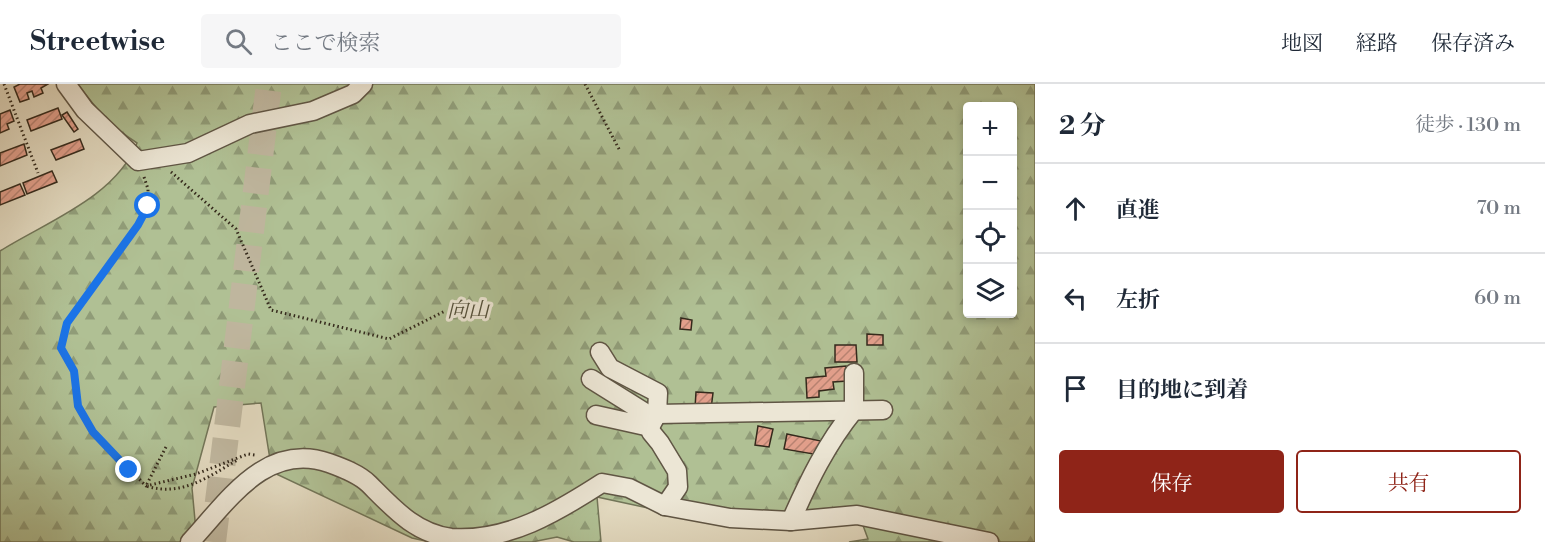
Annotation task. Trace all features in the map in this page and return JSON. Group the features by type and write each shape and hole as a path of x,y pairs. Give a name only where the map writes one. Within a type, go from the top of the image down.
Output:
{"street":[{"path":"66,84 85,110 138,161 188,153 250,124 313,111 353,94 363,84"},
{"path":"600,352 610,368 658,393 653,420"},
{"path":"792,521 807,485 839,428 854,410 854,373"},
{"path":"591,379 653,420 677,471 678,487 665,506"},
{"path":"596,415 653,420 883,410"},
{"path":"190,542 238,489 260,470 287,458 311,457 345,468 366,481 412,525 450,538 472,540 525,528 549,517 602,483 628,488 665,506 730,518 792,521 857,515 989,542"}],"path":[{"path":"4,84 38,173"},
{"path":"585,84 620,151"},
{"path":"157,158 236,229 271,310 389,339 445,310"},
{"path":"138,161 148,189 148,206 138,225 67,323 61,348 74,371 78,406 93,432 146,486 163,491 180,489 248,454"},
{"path":"146,486 166,447"},
{"path":"146,486 196,474 248,454 258,455"}],"green space":[{"name":"向山","path":"78,84 1035,84 1035,542 849,542 868,539 861,520 741,528 597,497 601,542 574,542 557,537 532,542 430,542 412,538 272,472 261,403 214,407 192,488 197,542 0,542 0,251 97,193 127,162 137,143 112,124"}],"building":[{"path":"20,84 48,84 41,88 43,93 34,97 32,91 27,93 29,99 20,102 14,87"},
{"path":"58,108 62,119 31,131 27,120"},
{"path":"10,110 14,121 7,124 9,129 0,133 0,114"},
{"path":"67,112 78,129 74,132 62,115"},
{"path":"80,139 84,149 56,160 51,150"},
{"path":"24,144 27,155 0,166 0,153"},
{"path":"52,171 57,182 27,194 23,183"},
{"path":"20,184 25,195 0,205 0,192"},
{"path":"681,318 692,320 691,330 680,329"},
{"path":"867,334 883,335 883,345 867,345"},
{"path":"835,345 856,345 857,362 835,362"},
{"path":"846,366 847,381 833,382 834,389 819,391 819,397 807,398 806,378 826,376 825,368"},
{"path":"696,392 713,393 711,409 695,408"},
{"path":"758,426 773,429 769,447 755,445"},
{"path":"787,434 821,441 819,455 784,449"}],"tunnel":[{"path":"213,542 269,84"}],"route":[{"path":"129,470 93,432 78,406 74,371 61,348 67,323 138,225 148,206"}]}
